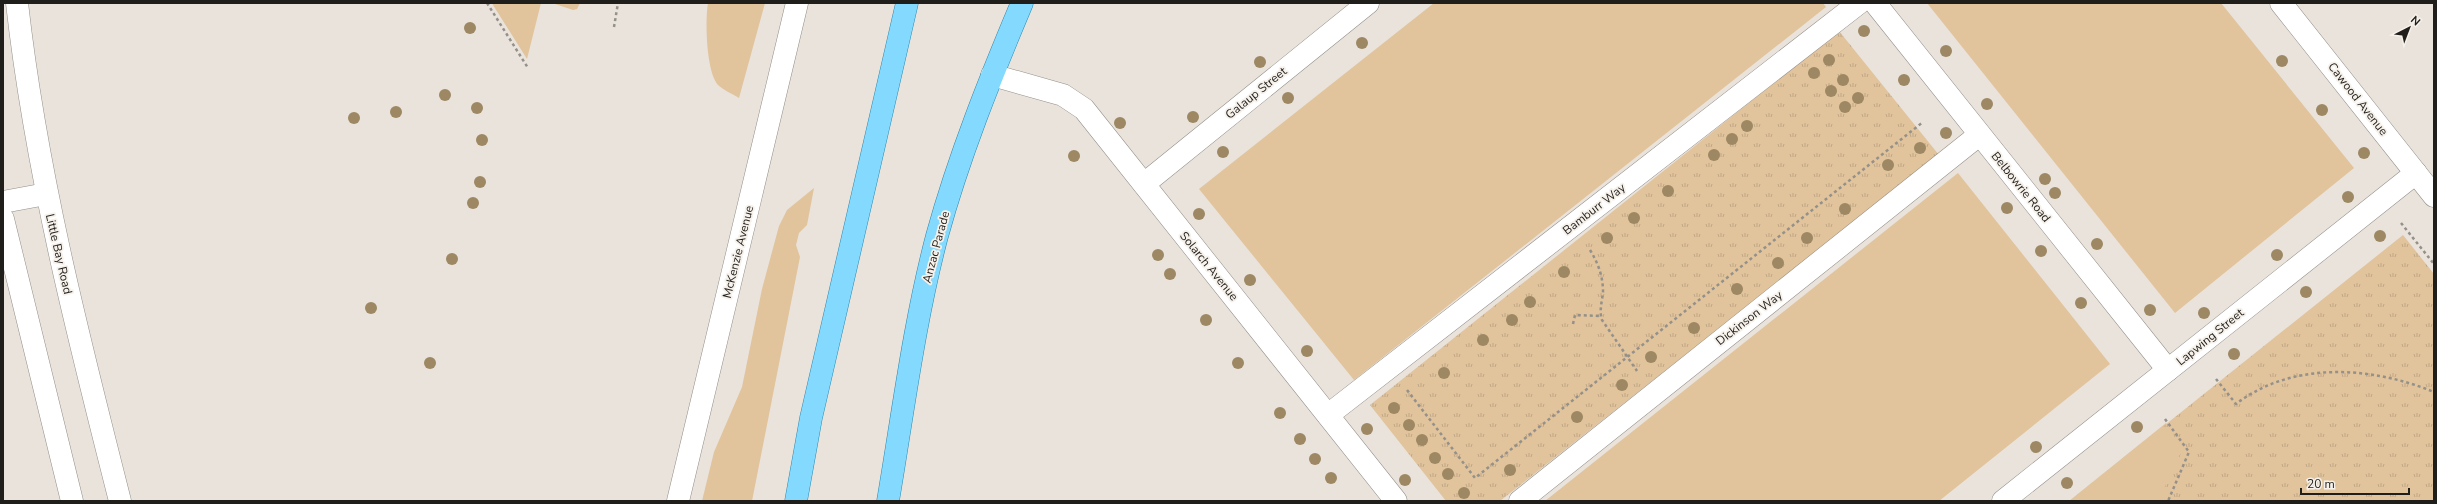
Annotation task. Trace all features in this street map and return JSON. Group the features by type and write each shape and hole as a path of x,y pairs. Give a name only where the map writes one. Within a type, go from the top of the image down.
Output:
{"main road":[{"path":"796,501 811,418 907,3"},
{"name":"Anzac Parade","path":"888,501 924,293 937,236 962,155 992,75 1022,3"}],"street":[{"name":"Little Bay Road","path":"17,3 46,194 75,324 120,501"},
{"name":"McKenzie Avenue","path":"678,501 797,3"},
{"name":"Galaup Street","path":"1144,184 1368,3"},
{"name":"Bamburr Way","path":"1328,415 1859,3"},
{"name":"Belbowrie Road","path":"1875,3 2168,370"},
{"name":"Cawood Avenue","path":"2281,3 2434,196"},
{"name":"Solarch Avenue","path":"992,75 1054,92 1078,103 1396,501"},
{"name":"Dickinson Way","path":"1520,501 1979,134"},
{"name":"Lapwing Street","path":"2003,501 2416,173"},
{"path":"3,202 46,194"},
{"path":"3,219 72,501"}],"path":[{"path":"487,3 528,68"},
{"path":"614,27 618,3"},
{"path":"1390,368 1476,478 1626,357 1923,122"},
{"path":"2396,216 2434,264"},
{"path":"1572,226 1588,246 1601,273 1603,290 1600,316 1626,357 1654,393"},
{"path":"1573,324 1575,316 1600,316"},
{"path":"2216,378 2236,404 2257,389 2273,382 2318,373 2373,374 2413,384 2434,392"},
{"path":"2165,419 2190,452 2168,501"}],"green space":[{"path":"492,3 541,3 527,59 493,5"},
{"path":"552,3 580,3 577,9 573,10"},
{"path":"708,3 765,3 739,98 718,85 711,69 707,46"},
{"path":"1434,3 1823,3 1826,7 1354,380 1199,189"},
{"path":"1927,3 2221,3 2354,168 2175,313"},
{"path":"1839,31 1939,155 1500,501 1446,501 1370,405"},
{"path":"1958,173 2110,364 1939,501 1545,501"},
{"path":"814,188 807,225 799,233 796,245 800,257 752,501 702,501 714,452 742,387 762,289 779,226 787,210"},
{"path":"2403,235 2434,274 2434,501 2158,501 2180,454 2160,429"},
{"path":"2166,423 2183,445 2164,501 2069,501"}]}
